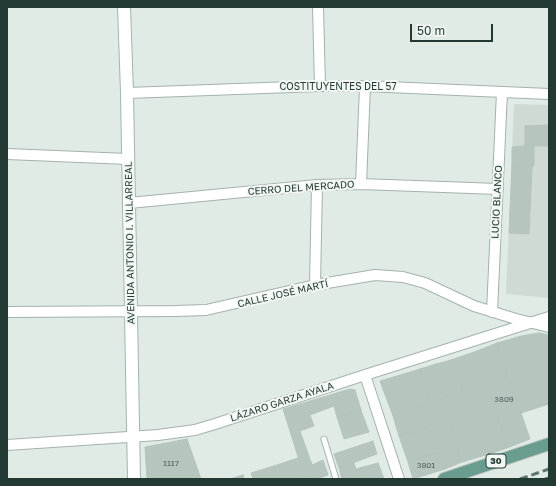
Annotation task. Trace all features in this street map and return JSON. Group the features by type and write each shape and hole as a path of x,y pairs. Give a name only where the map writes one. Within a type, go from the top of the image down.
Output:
{"main road":[{"name":"30","path":"444,479 549,444"}],"street":[{"name":"AVENIDA ANTONIO I. VILLARREAL","path":"124,7 134,479"},
{"path":"318,7 320,86"},
{"name":"COSTITUYENTES DEL 57","path":"127,93 320,86 365,86 549,94"},
{"path":"361,184 365,86"},
{"name":"LUCIO BLANCO","path":"492,312 502,92"},
{"path":"7,154 128,159"},
{"name":"CERRO DEL MERCADO","path":"129,203 317,185 361,184 498,189"},
{"path":"315,285 317,185"},
{"name":"CALLE JOSÉ MARTÍ","path":"7,312 131,312 206,310 315,285 375,275 403,276 425,283 474,306 549,327"},
{"name":"LÁZARO GARZA AYALA","path":"7,445 133,437 180,432 214,424 365,374 549,317"},
{"path":"365,374 399,479"}],"lane":[{"path":"324,439 336,479"}],"shaded area":[{"path":"514,104 549,105 549,298 506,294"}],"building":[{"path":"549,125 549,146 525,146 525,126"},
{"path":"534,146 534,166 512,166 512,147"},
{"path":"512,166 532,166 529,234 509,233"},
{"path":"539,333 549,335 549,404 521,413 497,343 521,336"},
{"path":"497,343 509,378 488,384 477,351"},
{"path":"477,351 488,384 463,393 451,360"},
{"path":"451,360 463,393 447,398 436,364"},
{"path":"436,364 447,398 431,403 420,369"},
{"path":"420,369 431,403 418,407 407,373"},
{"path":"407,373 418,407 393,416 380,381"},
{"path":"509,378 530,439 507,448 488,384"},
{"path":"488,384 507,448 489,454 470,391"},
{"path":"350,389 355,390 361,410 337,417 334,406 310,415 314,426 300,431 312,465 323,460 328,475 317,479 305,479 283,409"},
{"path":"470,391 489,454 462,462 442,399"},
{"path":"442,399 462,462 445,469 422,406"},
{"path":"422,406 429,427 399,436 393,416"},
{"path":"361,410 369,432 344,439 337,417"},
{"path":"429,427 439,452 408,462 399,436"},
{"path":"187,439 201,479 147,479 145,447"},
{"path":"373,441 377,454 339,468 334,454"},
{"path":"439,452 445,469 413,479 408,462"},
{"path":"298,458 305,479 279,479 274,466"},
{"path":"354,463 359,479 342,479 339,468"},
{"path":"378,463 384,479 359,479 356,469"},
{"path":"274,466 278,479 253,479 251,473"},
{"path":"243,475 244,479 230,479"}],"railway":[{"path":"520,479 549,469"},
{"path":"545,479 549,478"}]}
